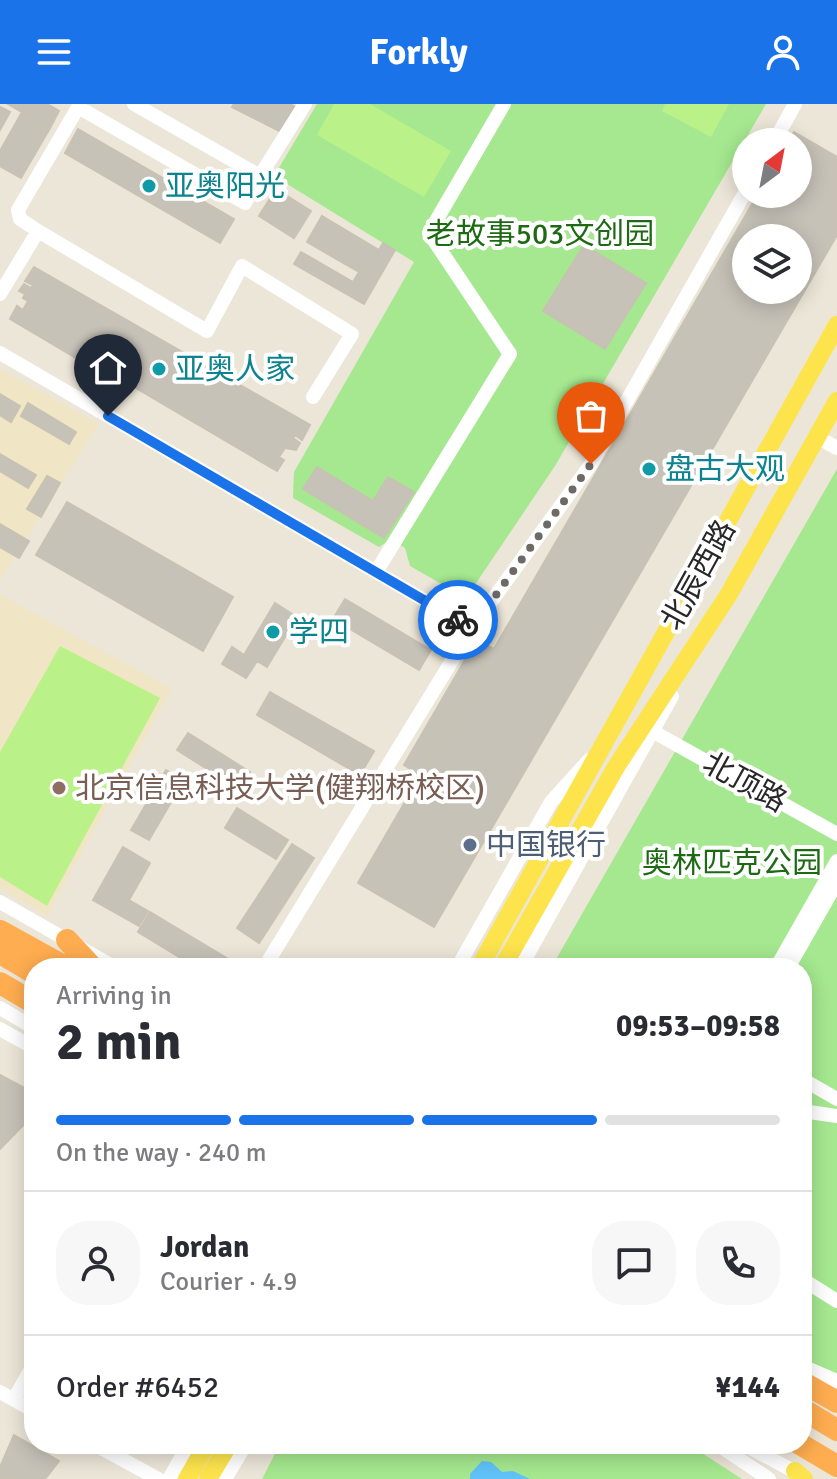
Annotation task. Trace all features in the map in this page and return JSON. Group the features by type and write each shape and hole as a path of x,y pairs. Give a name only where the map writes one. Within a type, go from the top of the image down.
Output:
{"highway":[{"path":"0,931 49,958"},
{"path":"67,940 84,958"},
{"path":"0,953 24,967"},
{"path":"0,983 24,997"},
{"path":"812,1388 837,1402"},
{"path":"812,1415 837,1430"},
{"path":"812,1451 837,1466"}],"main road":[{"name":"北辰西路","path":"485,958 837,325"},
{"name":"北辰西路","path":"508,958 616,767 729,594 830,421"},
{"path":"187,1479 201,1454"},
{"path":"208,1479 223,1454"}],"street":[{"path":"134,104 260,176"},
{"path":"305,104 245,203 79,106 18,210 20,219 38,231 207,331 242,266 352,334 313,397"},
{"path":"376,572 510,354 429,233 504,104"},
{"path":"782,128 795,104"},
{"path":"270,958 472,628 591,464 736,208"},
{"path":"0,294 38,231"},
{"path":"0,353 472,628"},
{"path":"830,421 837,448"},
{"name":"北辰西路","path":"526,958 729,594"},
{"name":"北顶路","path":"652,731 837,834"},
{"name":"北辰西路","path":"463,958 551,802 605,741"},
{"path":"782,958 837,861"},
{"path":"794,958 837,882"},
{"path":"0,902 98,958"},
{"path":"0,1008 24,1022"},
{"path":"0,1029 24,1042"},
{"path":"812,1085 837,1099"},
{"path":"812,1112 837,1116"},
{"path":"812,1285 837,1301"},
{"path":"812,1370 837,1381"},
{"path":"7,1396 24,1376"},
{"path":"112,1454 158,1479"},
{"path":"169,1479 183,1454"},
{"path":"225,1479 240,1454"},
{"path":"732,1454 769,1479"},
{"path":"761,1454 802,1476"}],"shaded area":[{"path":"0,369 99,424 0,580"},
{"name":"北京信息科技大学(健翔桥校区)","path":"0,594 172,689 47,916 0,888"}],"green space":[{"name":"老故事503文创园","path":"317,104 766,104 752,128 732,128 732,162 555,466 466,598 410,566 405,548 391,539 379,547 293,498 294,472 414,262 274,176"},
{"path":"334,104 370,104 451,151 424,197 317,135"},
{"path":"665,104 729,104 711,137 662,111"},
{"name":"奥林匹克公园","path":"837,469 837,1381 812,1366 812,958 557,958"},
{"name":"北京信息科技大学(健翔桥校区)","path":"60,646 160,698 47,906 0,877 0,752"},
{"path":"275,1454 703,1454 742,1479 262,1479"}],"water":[{"path":"482,1461 491,1462 502,1472 513,1471 530,1479 470,1479 470,1474"}],"building":[{"path":"8,104 47,104 59,111 50,128"},
{"path":"234,104 290,104 297,108 283,133 232,107"},
{"path":"0,107 10,112 0,130"},
{"path":"22,112 50,128 21,178 0,166 0,151"},
{"name":"亚奥阳光","path":"78,129 234,219 220,243 65,153"},
{"name":"盘古大观","path":"812,142 837,157 837,235 812,278 812,224 741,224 750,208 812,208"},
{"path":"276,189 311,211 294,238 259,216"},
{"path":"322,216 379,250 383,243 395,250 364,304 294,264 301,252 353,282 359,272 307,242"},
{"name":"盘古大观","path":"732,239 732,304 797,304 434,927 358,883"},
{"path":"584,245 646,283 605,349 543,311"},
{"name":"亚奥人家","path":"34,267 310,425 302,440 295,435 293,438 300,443 296,450 285,448 279,457 284,460 277,471 100,367 98,371 10,319 17,306 23,310 28,301 23,298 25,294 19,291 24,284 31,288 33,285 25,281"},
{"path":"0,394 20,406 11,422 0,415"},
{"path":"28,403 76,432 69,444 21,416"},
{"path":"0,454 36,475 28,488 0,471"},
{"path":"317,467 373,501 388,477 414,492 384,538 303,489"},
{"path":"47,476 60,483 41,517 27,509"},
{"path":"67,502 233,597 203,651 36,555"},
{"path":"0,524 29,541 19,558 0,547"},
{"path":"345,599 431,650 419,670 333,619"},
{"name":"学四","path":"275,603 297,617 267,667 257,661 246,678 222,664 232,647 244,655"},
{"path":"477,639 494,649 420,775 404,765"},
{"path":"270,692 374,751 360,775 257,715"},
{"path":"188,733 250,772 239,789 177,750"},
{"path":"166,770 184,780 149,840 131,830"},
{"path":"237,808 288,840 276,859 225,828"},
{"path":"292,844 314,858 259,943 237,928"},
{"path":"123,847 150,863 129,900 148,911 139,926 93,900"},
{"path":"150,912 227,958 181,958 138,932"},
{"path":"0,1075 24,1088 24,1124 0,1149"},
{"path":"14,1435 24,1441 24,1454 47,1454 59,1461 45,1479 0,1478 0,1467"}],"way so far":[{"path":"458,620 472,628 591,464"}],"place":[{"name":"亚奥阳光","path":"149,186"},
{"name":"亚奥人家","path":"159,369"},
{"name":"盘古大观","path":"649,469"},
{"name":"学四","path":"273,632"},
{"name":"北京信息科技大学(健翔桥校区)","path":"59,788"},
{"name":"中国银行","path":"470,845"}],"route":[{"path":"108,416 458,620"}]}
